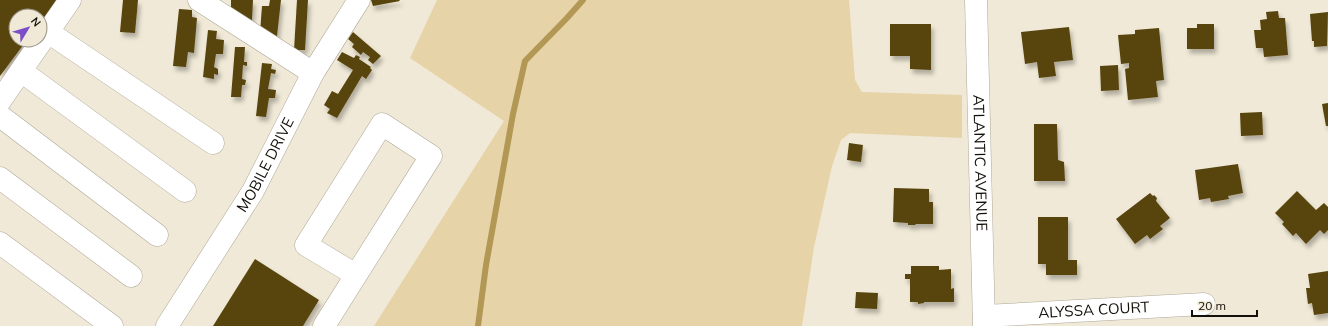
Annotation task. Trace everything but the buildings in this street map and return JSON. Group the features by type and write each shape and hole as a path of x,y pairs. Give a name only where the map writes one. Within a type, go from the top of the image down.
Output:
{"street":[{"path":"70,0 48,32 213,143"},
{"path":"199,0 313,73"},
{"name":"MOBILE DRIVE","path":"167,326 253,190 313,73 358,0"},
{"name":"ATLANTIC AVENUE","path":"976,0 984,321"},
{"path":"0,101 37,48"},
{"path":"21,71 185,191"},
{"path":"0,116 157,235"},
{"path":"324,326 431,156 382,124 306,245 356,275"},
{"path":"0,178 131,276"},
{"path":"0,243 112,326"},
{"name":"ALYSSA COURT","path":"984,321 1204,304"}],"shaded area":[{"path":"437,0 849,0 855,80 862,92 962,95 962,138 850,133 841,140 832,166 814,247 802,326 374,326 504,121 410,58"}],"waterway":[{"path":"478,326 486,265 513,114 525,61 583,0"}]}
